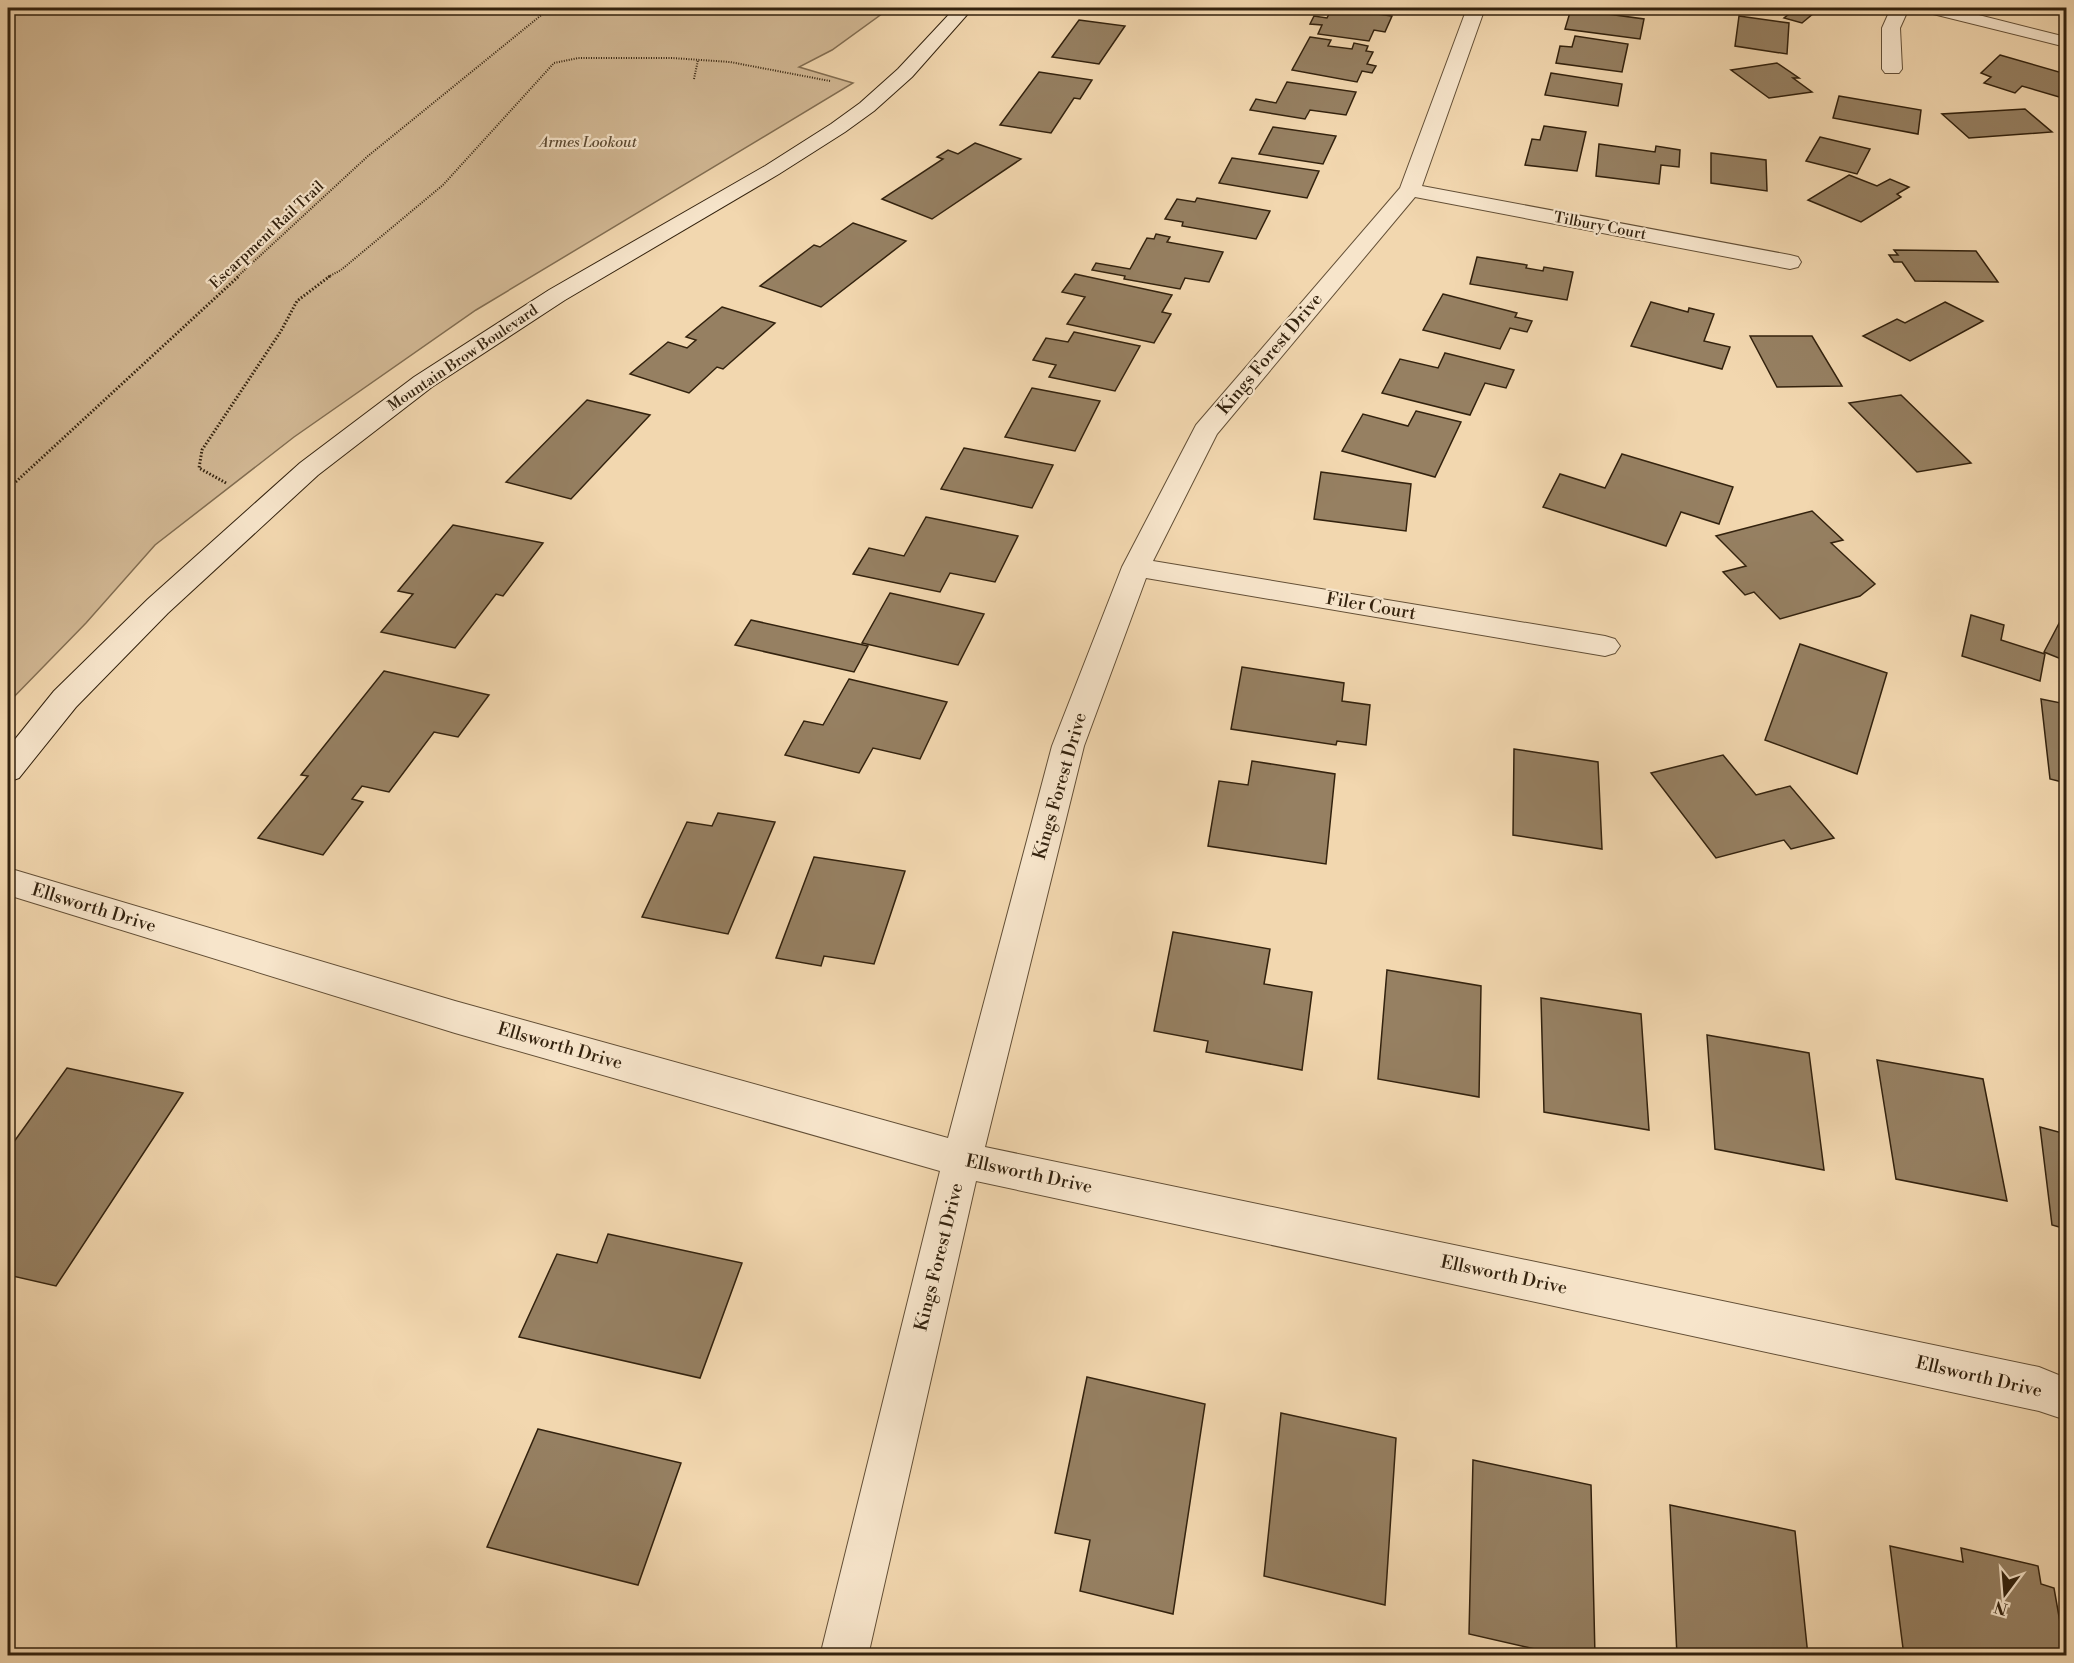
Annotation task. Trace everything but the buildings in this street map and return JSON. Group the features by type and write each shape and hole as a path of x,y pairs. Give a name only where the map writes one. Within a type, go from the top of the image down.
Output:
{"street":[{"name":"Mountain Brow Boulevard","path":"8,770 74,690 158,606 309,469 423,382 557,295 772,170 838,128 867,107 905,73 964,8"},
{"name":"Kings Forest Drive","path":"844,1656 962,1159 1068,746 1136,567 1205,431 1410,190 1476,8"},
{"path":"1892,69 1891,28 1900,8"},
{"path":"1931,8 2067,42"},
{"name":"Tilbury Court","path":"1410,190 1790,262"},
{"name":"Filer Court","path":"1136,567 1605,645"},
{"name":"Ellsworth Drive","path":"8,881 455,1017 962,1159 2015,1384 2067,1399"}],"path":[{"name":"Escarpment Rail Trail","path":"8,489 368,156 550,8"},
{"path":"229,484 199,468 202,450 281,331 297,301 324,279 341,270 442,185 554,63 578,58 730,62 834,81"},
{"path":"694,79 698,60"}],"green space":[{"name":"Armes Lookout","path":"8,8 890,8 832,50 799,67 853,83 476,310 294,437 155,545 86,623 8,703"}]}
